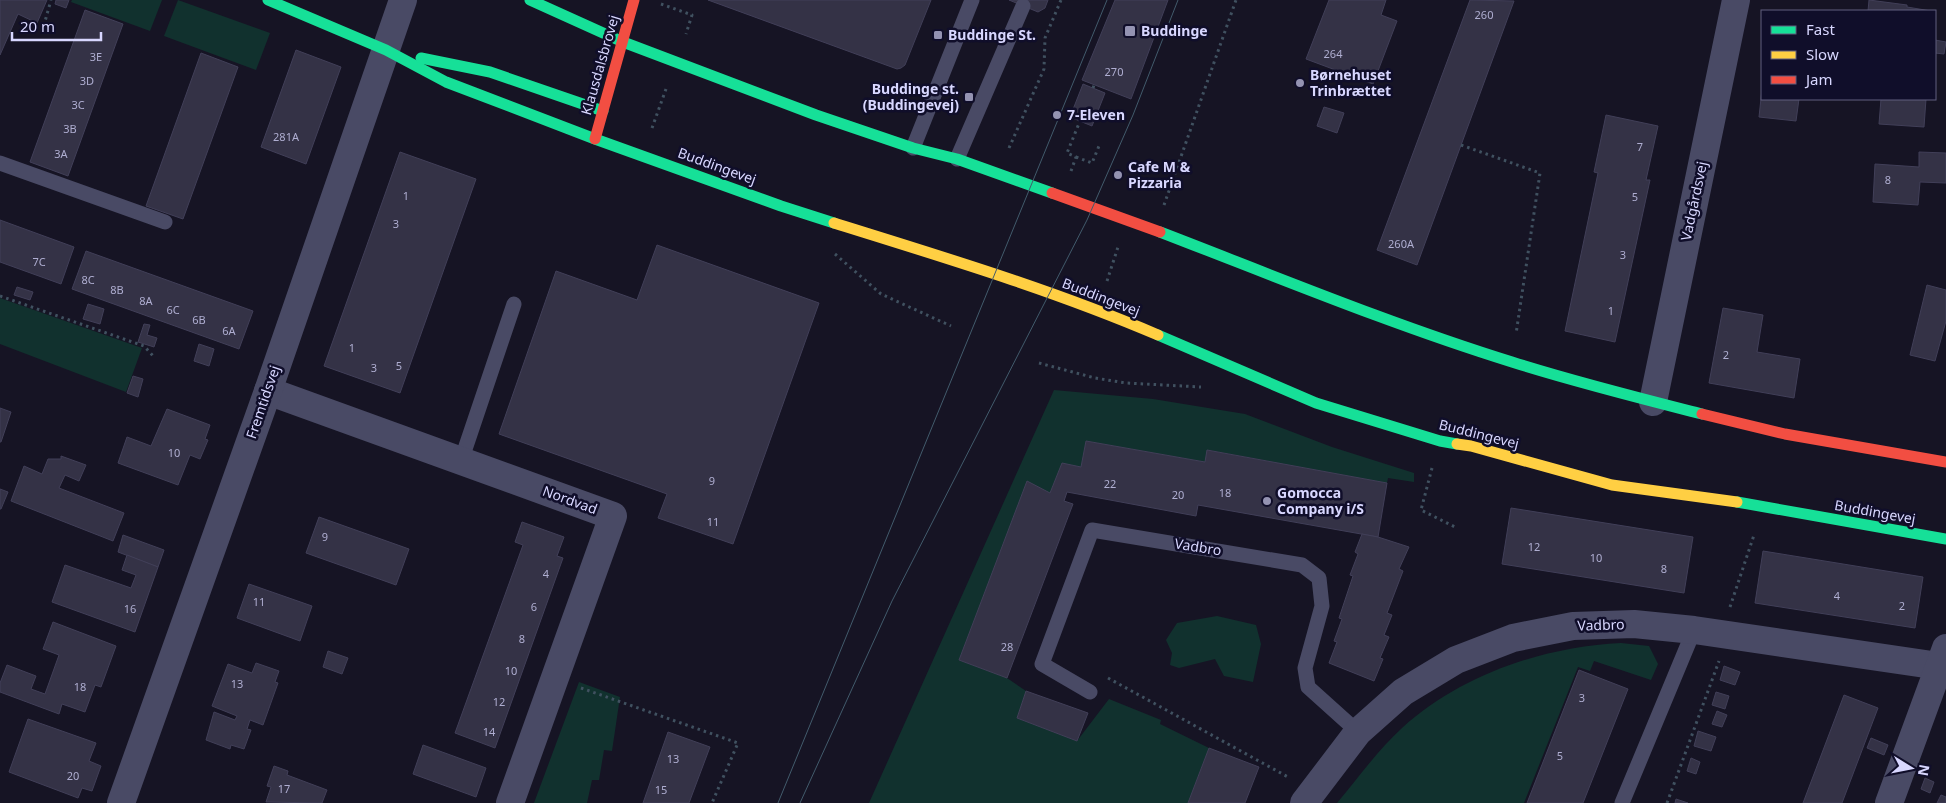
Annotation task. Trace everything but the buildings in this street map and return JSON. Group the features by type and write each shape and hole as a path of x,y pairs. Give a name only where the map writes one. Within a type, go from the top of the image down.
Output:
{"main road":[{"name":"Buddingevej","path":"268,0 386,50 446,82 595,139 780,206 952,260 1097,309 1316,403 1440,441 1471,446 1612,485 1710,497 1763,508 1946,539"},
{"path":"530,0 623,42 816,115 913,148 957,159 1128,220 1381,317 1512,362 1653,402 1785,434 1946,462"},
{"name":"Klausdalsbrovej","path":"595,139 634,0"},
{"path":"386,50 490,72 603,112"}],"street":[{"name":"Fremtidsvej","path":"121,803 268,391 403,0"},
{"name":"Vadgårdsvej","path":"1653,402 1736,0"},
{"name":"Nordvad","path":"268,391 613,516 510,803"},
{"name":"Vadbro","path":"1308,797 1358,732 1403,692 1456,660 1513,638 1573,626 1634,624 1942,657"},
{"path":"1889,803 1942,657"}],"lane":[{"path":"913,148 972,0"},
{"path":"957,159 1023,6"},
{"path":"0,163 165,222"},
{"path":"461,461 514,304"},
{"name":"Vadbro","path":"1090,692 1042,664 1092,530 1302,565 1319,578 1322,606 1305,668 1308,688 1358,732"},
{"path":"1622,803 1694,630"}],"path":[{"path":"42,32 51,0"},
{"path":"998,174 1044,69 1045,38 1060,0"},
{"path":"1155,231 1236,0"},
{"path":"1080,121 1067,153 1092,163 1098,146"},
{"path":"1461,146 1540,173 1512,362"},
{"path":"1072,169 1076,157"},
{"path":"1097,309 1128,220"},
{"path":"828,248 881,294 951,326"},
{"path":"0,296 144,346 156,358"},
{"path":"1039,363 1095,378 1126,383 1188,385 1208,388"},
{"path":"1426,484 1421,510 1457,528"},
{"path":"1667,803 1720,656 1720,634 1763,508"},
{"path":"1090,692 1108,677 1308,797"},
{"path":"555,679 738,743 712,803"}],"green space":[{"path":"72,0 162,0 150,31 71,2"},
{"path":"178,0 270,33 256,70 164,36"},
{"path":"0,298 142,348 126,392 0,344"},
{"path":"1054,390 1153,399 1245,414 1332,447 1414,473 1414,482 1388,478 1387,483 1208,450 1205,462 1086,441 1081,467 1062,464 1050,493 1027,482 959,660 1007,678 1026,691 1017,718 1077,741 1109,699 1161,720 1160,724 1209,748 1188,803 869,803"},
{"path":"1217,616 1256,625 1261,644 1253,682 1224,676 1215,659 1179,668 1170,665 1172,653 1166,640 1177,623"},
{"path":"1621,643 1649,646 1658,664 1651,680 1594,661 1590,671 1578,667 1524,803 1337,803 1376,755 1402,728 1425,709 1450,693 1504,667 1533,658 1591,646"},
{"path":"579,682 620,697 612,751 604,750 599,780 592,780 587,803 534,803"}],"tram line":[{"path":"778,803 1107,0"},
{"path":"800,803 892,601 1087,220 1133,115 1178,0"}],"traffic: fast":[{"path":"268,0 386,50 446,82 595,139 781,206 834,223"},
{"path":"530,0 623,42 816,115 913,148 957,159 1052,193"},
{"path":"421,58 490,72 603,111"},
{"path":"1160,232 1335,300 1468,348 1559,376 1702,414"},
{"path":"1158,335 1316,403 1440,441 1457,444"},
{"path":"1737,502 1946,539"}],"traffic: slow":[{"path":"834,223 1038,289 1158,335"},
{"path":"1457,444 1471,446 1612,485 1737,502"}],"traffic: jam":[{"path":"595,139 634,0"},
{"path":"1052,193 1160,232"},
{"path":"1702,414 1785,434 1946,462"}],"place":[{"name":"Buddinge","path":"1130,31"},
{"name":"Buddinge St.","path":"938,35"},
{"name":"Børnehuset Trinbrættet","path":"1300,83"},
{"name":"Buddinge st. (Buddingevej)","path":"969,97"},
{"name":"7-Eleven","path":"1057,115"},
{"name":"Cafe M & Pizzaria","path":"1118,175"},
{"name":"Gomocca Company i/S","path":"1267,501"}]}
